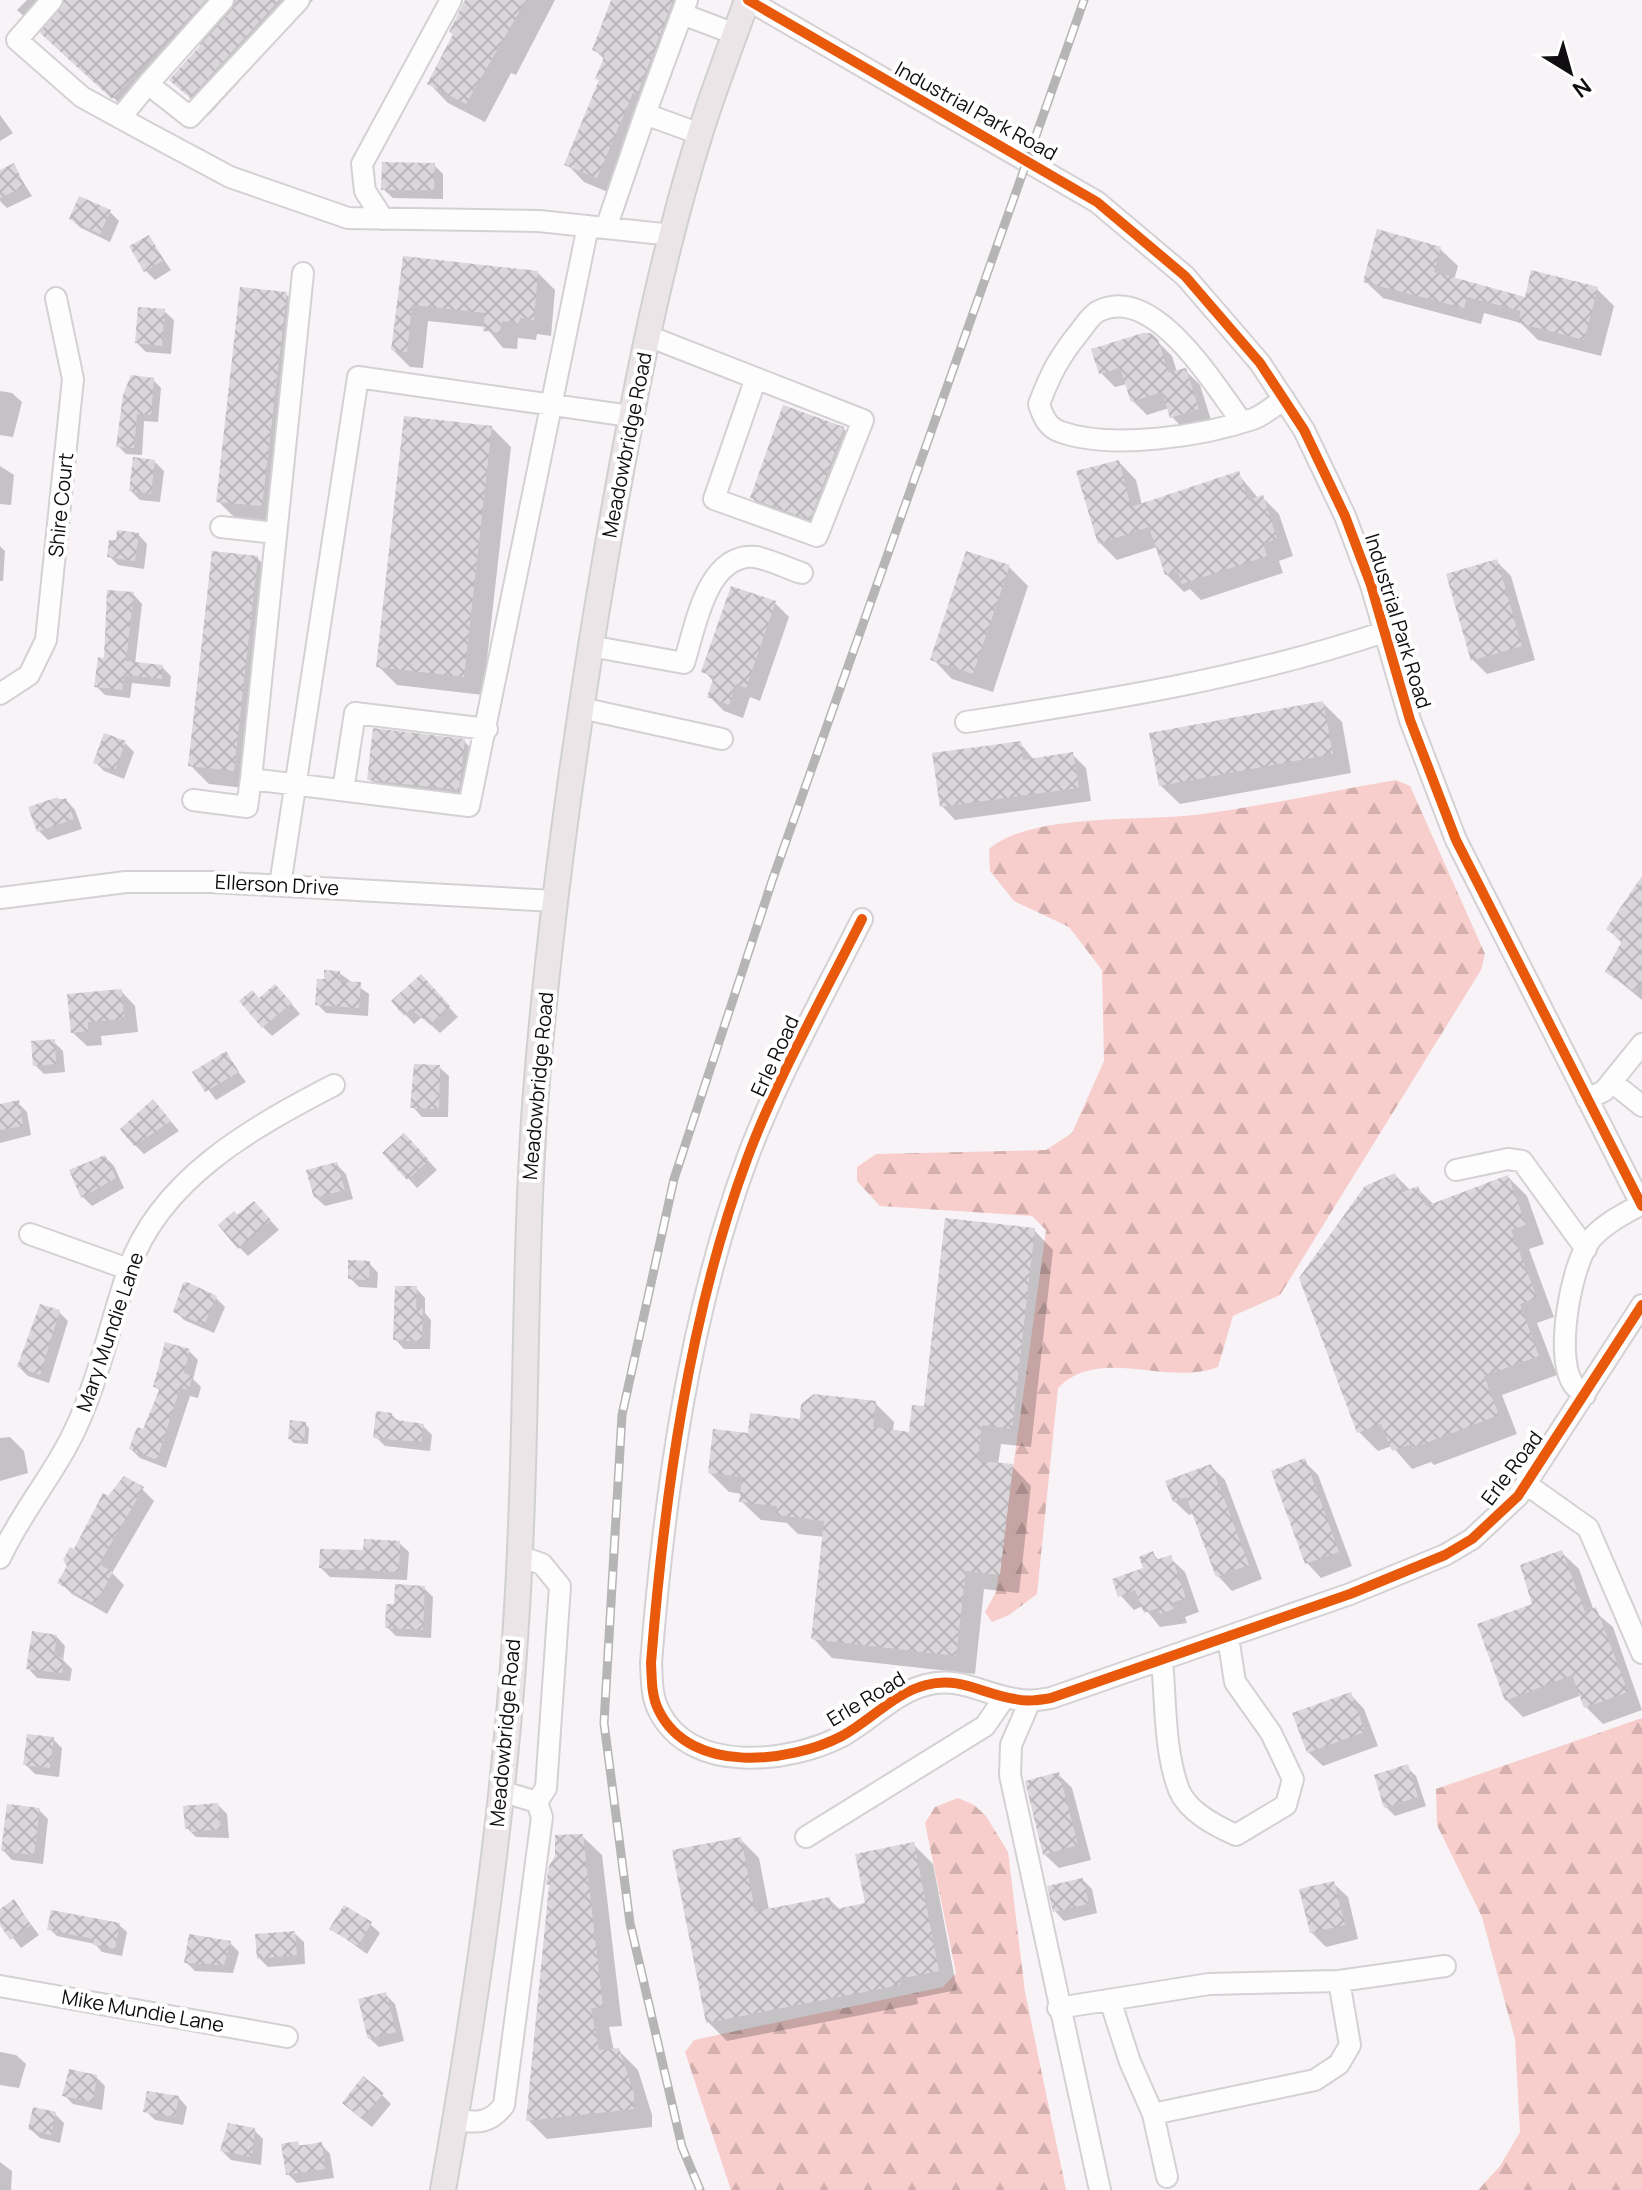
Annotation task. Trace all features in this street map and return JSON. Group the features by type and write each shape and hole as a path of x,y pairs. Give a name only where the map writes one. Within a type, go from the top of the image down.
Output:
{"main road":[{"name":"Meadowbridge Road","path":"443,2190 484,1937 500,1791 519,1556 529,1195 554,901 590,646 630,416 672,235 700,134 748,0"}],"street":[{"path":"52,0 17,40 82,97 230,177 348,218 539,221 672,235"},
{"path":"120,118 223,0"},
{"path":"148,84 190,117 299,0"},
{"path":"383,219 365,191 362,164 451,0"},
{"name":"Industrial Park Road","path":"748,0 1097,202 1185,276 1260,363 1304,430 1345,516 1410,720 1451,828 1642,1205"},
{"path":"251,779 469,806 551,405 597,227 645,114 684,7 735,34"},
{"path":"645,114 700,134"},
{"path":"193,800 247,807 303,273"},
{"name":"Shire Court","path":"0,694 29,675 46,640 73,379 56,298"},
{"path":"1242,422 1190,352 1154,318 1124,304 1096,312 1054,364 1039,404 1045,420 1059,432 1089,437 1187,437 1257,418 1284,399"},
{"path":"648,336 756,378 863,420 817,536 714,499 756,378"},
{"path":"280,885 358,377 630,416"},
{"path":"221,527 275,533"},
{"path":"590,646 684,663 712,579 735,560 755,557 802,573"},
{"path":"966,722 1149,694 1313,656 1384,632"},
{"path":"581,708 722,739"},
{"path":"343,790 355,713 487,729"},
{"name":"Ellerson Drive","path":"0,898 126,882 280,885 554,901"},
{"name":"Erle Road","path":"862,919 747,1158 711,1272 677,1441 653,1631 653,1695 664,1719 683,1738 710,1751 761,1759 793,1754 830,1741 922,1686 958,1682 1005,1697 1030,1701 1051,1698 1162,1661 1445,1555 1472,1539 1502,1515 1526,1484 1642,1305"},
{"path":"1587,1099 1612,1082 1642,1044"},
{"path":"1612,1082 1642,1106"},
{"name":"Mary Mundie Lane","path":"1,1555 60,1460 79,1421 128,1269 155,1218 201,1168 251,1131 334,1085"},
{"path":"1456,1170 1508,1159 1522,1161 1586,1249"},
{"path":"1585,1395 1571,1382 1567,1314 1574,1271 1586,1249 1607,1224 1642,1205"},
{"path":"30,1234 128,1269"},
{"path":"1526,1484 1588,1528 1642,1653"},
{"path":"519,1556 542,1564 560,1586 546,1788 537,1802"},
{"path":"1162,1661 1168,1729 1180,1792 1209,1823 1236,1835 1286,1805 1293,1779 1271,1733 1235,1682 1228,1637"},
{"path":"806,1837 985,1726 1005,1697"},
{"path":"1030,1701 1011,1745 1010,1775 1058,2008 1100,2190"},
{"path":"500,1791 537,1802"},
{"path":"456,2120 485,2122 496,2116 504,2105 542,1817 537,1802"},
{"path":"1058,2008 1209,1984 1339,1981 1445,1966"},
{"path":"1153,2114 1315,2080 1339,2064 1350,2045 1339,1981"},
{"name":"Mike Mundie Lane","path":"0,1986 287,2037"},
{"path":"1110,2000 1130,2062 1153,2114 1167,2177"}],"green space":[{"path":"1396,780 1410,786 1485,954 1481,970 1280,1295 1233,1316 1218,1367 1177,1373 1093,1369 1075,1376 1058,1388 1037,1594 1009,1615 992,1622 985,1612 996,1592 1046,1230 1032,1216 880,1206 857,1181 857,1167 876,1154 1046,1150 1072,1133 1104,1061 1102,970 1069,927 1014,901 990,871 989,849 1008,837 1061,824 1203,814"},
{"path":"1642,1718 1642,2190 1478,2190 1500,2166 1520,2132 1515,2039 1482,1917 1437,1825 1436,1789"},
{"path":"958,1798 974,1805 986,1816 1008,1852 1025,1992 1066,2190 731,2190 685,2052 694,2040 943,1987 956,1973 925,1823 935,1807"}],"building":[{"path":"65,0 206,0 112,99 40,33"},
{"path":"236,0 279,0 190,98 169,80 233,9"},
{"path":"465,0 526,0 466,104 427,84 453,34 449,32"},
{"path":"611,0 673,0 637,95 633,93 597,178 564,165 599,80 595,79 605,55 592,50"},
{"path":"382,162 435,163 434,190 381,190"},
{"path":"14,163 25,186 0,198 0,170"},
{"path":"79,196 111,210 100,234 69,219"},
{"path":"1377,229 1441,247 1434,272 1525,297 1531,270 1598,287 1584,340 1518,323 1521,311 1467,297 1464,308 1363,282"},
{"path":"149,235 164,260 144,272 129,246"},
{"path":"403,256 538,271 534,320 520,318 519,323 502,321 500,333 483,331 485,313 412,305 407,352 391,350"},
{"path":"240,287 287,292 262,506 216,502"},
{"path":"138,307 165,309 162,346 135,343"},
{"path":"1150,333 1158,339 1168,372 1186,368 1199,409 1170,418 1162,392 1131,402 1120,368 1099,374 1091,349"},
{"path":"131,375 154,378 151,415 137,414 134,448 116,447 123,395"},
{"path":"783,405 844,427 810,520 750,498"},
{"path":"404,416 492,426 464,677 376,667"},
{"path":"133,457 155,460 151,494 129,491"},
{"path":"1119,460 1131,507 1239,471 1248,500 1263,495 1277,539 1263,543 1267,556 1182,584 1178,571 1165,575 1149,527 1098,544 1076,471"},
{"path":"117,530 139,533 135,561 107,557 109,540 116,540"},
{"path":"212,551 258,556 234,771 188,766"},
{"path":"966,551 1010,565 973,674 930,660"},
{"path":"1497,559 1522,646 1471,661 1446,574"},
{"path":"731,586 776,601 746,688 736,684 729,705 707,697 714,676 701,672"},
{"path":"107,590 134,592 126,661 163,665 162,679 124,675 122,690 94,687 98,657 104,658"},
{"path":"1323,701 1333,754 1159,786 1149,733"},
{"path":"373,728 465,739 459,790 367,780"},
{"path":"104,733 126,741 115,771 93,763"},
{"path":"1021,741 1023,760 1073,752 1079,788 940,807 932,753"},
{"path":"58,797 59,801 66,798 74,819 37,832 28,807"},
{"path":"1642,876 1642,983 1635,992 1605,972 1622,941 1606,929"},
{"path":"324,970 340,971 339,981 361,982 359,1008 315,1005 317,979 324,979"},
{"path":"421,974 450,1006 430,1025 411,1009 404,1016 391,1001"},
{"path":"275,984 292,1003 262,1028 239,1001 252,990 259,998"},
{"path":"122,989 124,1019 88,1022 88,1031 71,1033 67,994"},
{"path":"55,1039 56,1064 33,1066 31,1041"},
{"path":"226,1051 239,1072 205,1092 192,1072"},
{"path":"414,1064 440,1065 439,1109 410,1108"},
{"path":"153,1099 171,1121 134,1146 120,1129"},
{"path":"19,1100 23,1126 0,1130 0,1104"},
{"path":"404,1133 429,1160 407,1180 382,1153"},
{"path":"105,1155 116,1178 81,1198 69,1170"},
{"path":"337,1162 345,1190 314,1198 306,1170"},
{"path":"1395,1173 1403,1192 1418,1186 1426,1206 1508,1175 1526,1225 1511,1230 1537,1298 1520,1304 1539,1356 1484,1376 1499,1415 1413,1448 1411,1444 1392,1451 1381,1424 1357,1433 1299,1278 1365,1186"},
{"path":"254,1201 271,1220 238,1249 218,1225 234,1211 237,1215"},
{"path":"945,1218 1035,1228 1012,1429 982,1425 978,1461 1013,1464 1000,1575 966,1571 956,1656 811,1639 824,1521 776,1515 777,1506 739,1502 742,1477 708,1473 713,1429 748,1433 750,1413 800,1419 801,1404 814,1394 876,1401 873,1427 909,1432 912,1405 924,1406"},
{"path":"348,1260 370,1261 369,1280 348,1279"},
{"path":"183,1283 217,1296 204,1325 173,1312"},
{"path":"395,1286 417,1286 416,1308 423,1308 422,1341 393,1340"},
{"path":"40,1304 60,1310 40,1375 17,1367"},
{"path":"165,1342 190,1349 184,1373 192,1376 189,1390 180,1388 157,1460 129,1449 137,1427 143,1429 160,1388 153,1387"},
{"path":"376,1411 392,1413 391,1419 424,1424 421,1442 373,1438"},
{"path":"290,1420 306,1422 304,1441 288,1439"},
{"path":"1305,1458 1339,1552 1305,1564 1271,1471"},
{"path":"1211,1464 1249,1565 1216,1577 1186,1497 1173,1502 1165,1481"},
{"path":"124,1476 144,1487 99,1564 113,1572 95,1604 57,1583 67,1566 63,1560 70,1547 74,1549 103,1493 108,1496"},
{"path":"364,1539 400,1541 399,1572 319,1568 320,1549 363,1550"},
{"path":"1562,1550 1585,1612 1596,1607 1628,1692 1584,1708 1572,1675 1505,1701 1477,1624 1532,1604 1520,1565"},
{"path":"1153,1551 1156,1560 1171,1555 1186,1598 1172,1603 1174,1609 1160,1614 1158,1608 1144,1613 1135,1590 1118,1597 1112,1579 1143,1568 1139,1557"},
{"path":"395,1584 425,1586 423,1630 385,1628 386,1604 394,1604"},
{"path":"32,1631 57,1635 54,1656 64,1658 62,1673 26,1669"},
{"path":"1351,1692 1365,1732 1307,1753 1292,1713"},
{"path":"27,1734 54,1737 50,1768 23,1765"},
{"path":"1408,1764 1418,1797 1384,1808 1374,1775"},
{"path":"1059,1772 1078,1845 1043,1855 1025,1781"},
{"path":"218,1803 221,1829 191,1832 191,1828 185,1829 183,1806"},
{"path":"7,1804 40,1808 34,1855 1,1851"},
{"path":"583,1834 603,2007 591,2008 599,2050 619,2048 634,2094 634,2109 526,2121 549,1885 546,1884 549,1866 555,1856 555,1835"},
{"path":"741,1837 755,1911 830,1897 832,1910 865,1903 855,1854 914,1842 939,1971 899,1979 900,1985 706,2023 672,1850"},
{"path":"1083,1878 1089,1904 1053,1912 1047,1886"},
{"path":"1334,1881 1345,1925 1310,1933 1299,1889"},
{"path":"14,1899 31,1925 10,1940 0,1925 0,1909"},
{"path":"344,1905 372,1922 358,1946 329,1929"},
{"path":"51,1910 120,1923 115,1949 93,1945 94,1939 47,1930"},
{"path":"295,1931 297,1955 257,1959 255,1934"},
{"path":"189,1934 231,1941 224,1965 184,1963"},
{"path":"386,1992 396,2032 368,2039 358,1999"},
{"path":"69,2069 97,2075 93,2102 62,2096"},
{"path":"363,2076 384,2093 362,2119 342,2103"},
{"path":"147,2091 179,2096 175,2117 143,2112"},
{"path":"33,2107 56,2112 51,2135 28,2129"},
{"path":"228,2123 255,2128 252,2157 220,2151"},
{"path":"298,2141 299,2146 322,2142 325,2169 286,2175 281,2144"}],"railway":[{"path":"700,2190 682,2147 630,1923 604,1723 622,1415 674,1179 772,881 1084,0"}],"cycle path":[{"path":"748,0 1097,202 1185,276 1260,363 1304,430 1345,516 1371,585 1410,720 1456,840 1642,1206"},
{"path":"862,919 786,1068 747,1159 709,1280 695,1344 663,1537 651,1663 653,1693 659,1711 674,1732 694,1746 743,1758 796,1752 842,1736 903,1694 938,1683 960,1684 1020,1700 1051,1698 1350,1594 1445,1555 1472,1539 1518,1496 1642,1305"}]}
